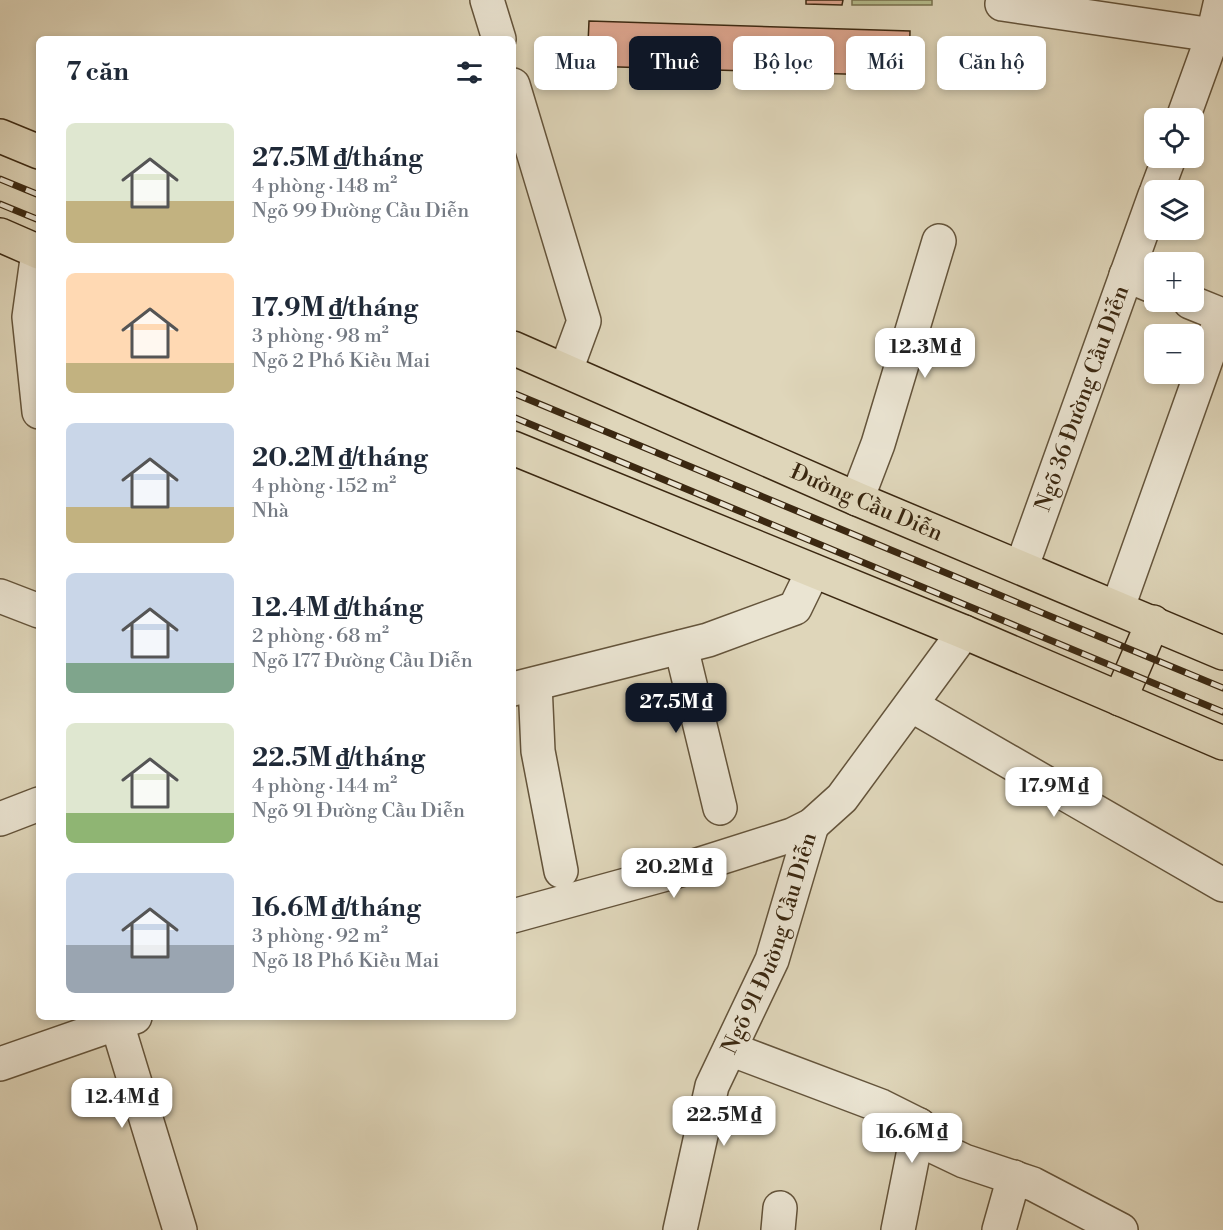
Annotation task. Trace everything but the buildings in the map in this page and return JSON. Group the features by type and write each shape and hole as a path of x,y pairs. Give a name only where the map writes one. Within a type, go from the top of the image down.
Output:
{"highway":[{"path":"0,136 36,151"},
{"path":"0,235 36,251"},
{"name":"Đường Cầu Diễn","path":"516,349 857,499 1022,566 1223,652"},
{"path":"516,448 964,632 1223,743"},
{"path":"1120,699 1153,622"}],"street":[{"path":"487,0 498,36"},
{"path":"1187,108 1213,35 1221,0"},
{"path":"1002,2 1133,12 1213,35"},
{"path":"516,95 584,321 566,370"},
{"name":"Ngõ 36 Đường Cầu Diễn","path":"1022,566 1141,281 1148,240"},
{"path":"857,499 878,444 939,241"},
{"path":"36,272 29,317 36,384"},
{"path":"1118,607 1222,315 1204,308"},
{"path":"561,871 524,686 708,640 795,608 813,571"},
{"path":"0,596 36,610"},
{"name":"Ngõ 91 Đường Cầu Diễn","path":"680,1230 712,1086 772,960 812,825 842,798 964,632"},
{"path":"681,647 720,808"},
{"path":"911,705 1223,885"},
{"path":"0,819 36,805"},
{"path":"516,915 688,868 792,835 812,825"},
{"path":"0,1064 119,1020"},
{"path":"122,1020 180,1230"},
{"path":"730,1049 881,1106 919,1125"},
{"path":"919,1125 920,1140 964,1161 1033,1184 1121,1230"},
{"path":"898,1230 919,1125"},
{"path":"999,1230 1014,1177"}],"green space":[{"path":"852,0 932,0 932,5 852,5"}],"railway":[{"path":"0,179 36,194"},
{"path":"0,204 36,219"},
{"path":"516,394 1223,688"},
{"path":"516,418 1223,712"}]}
